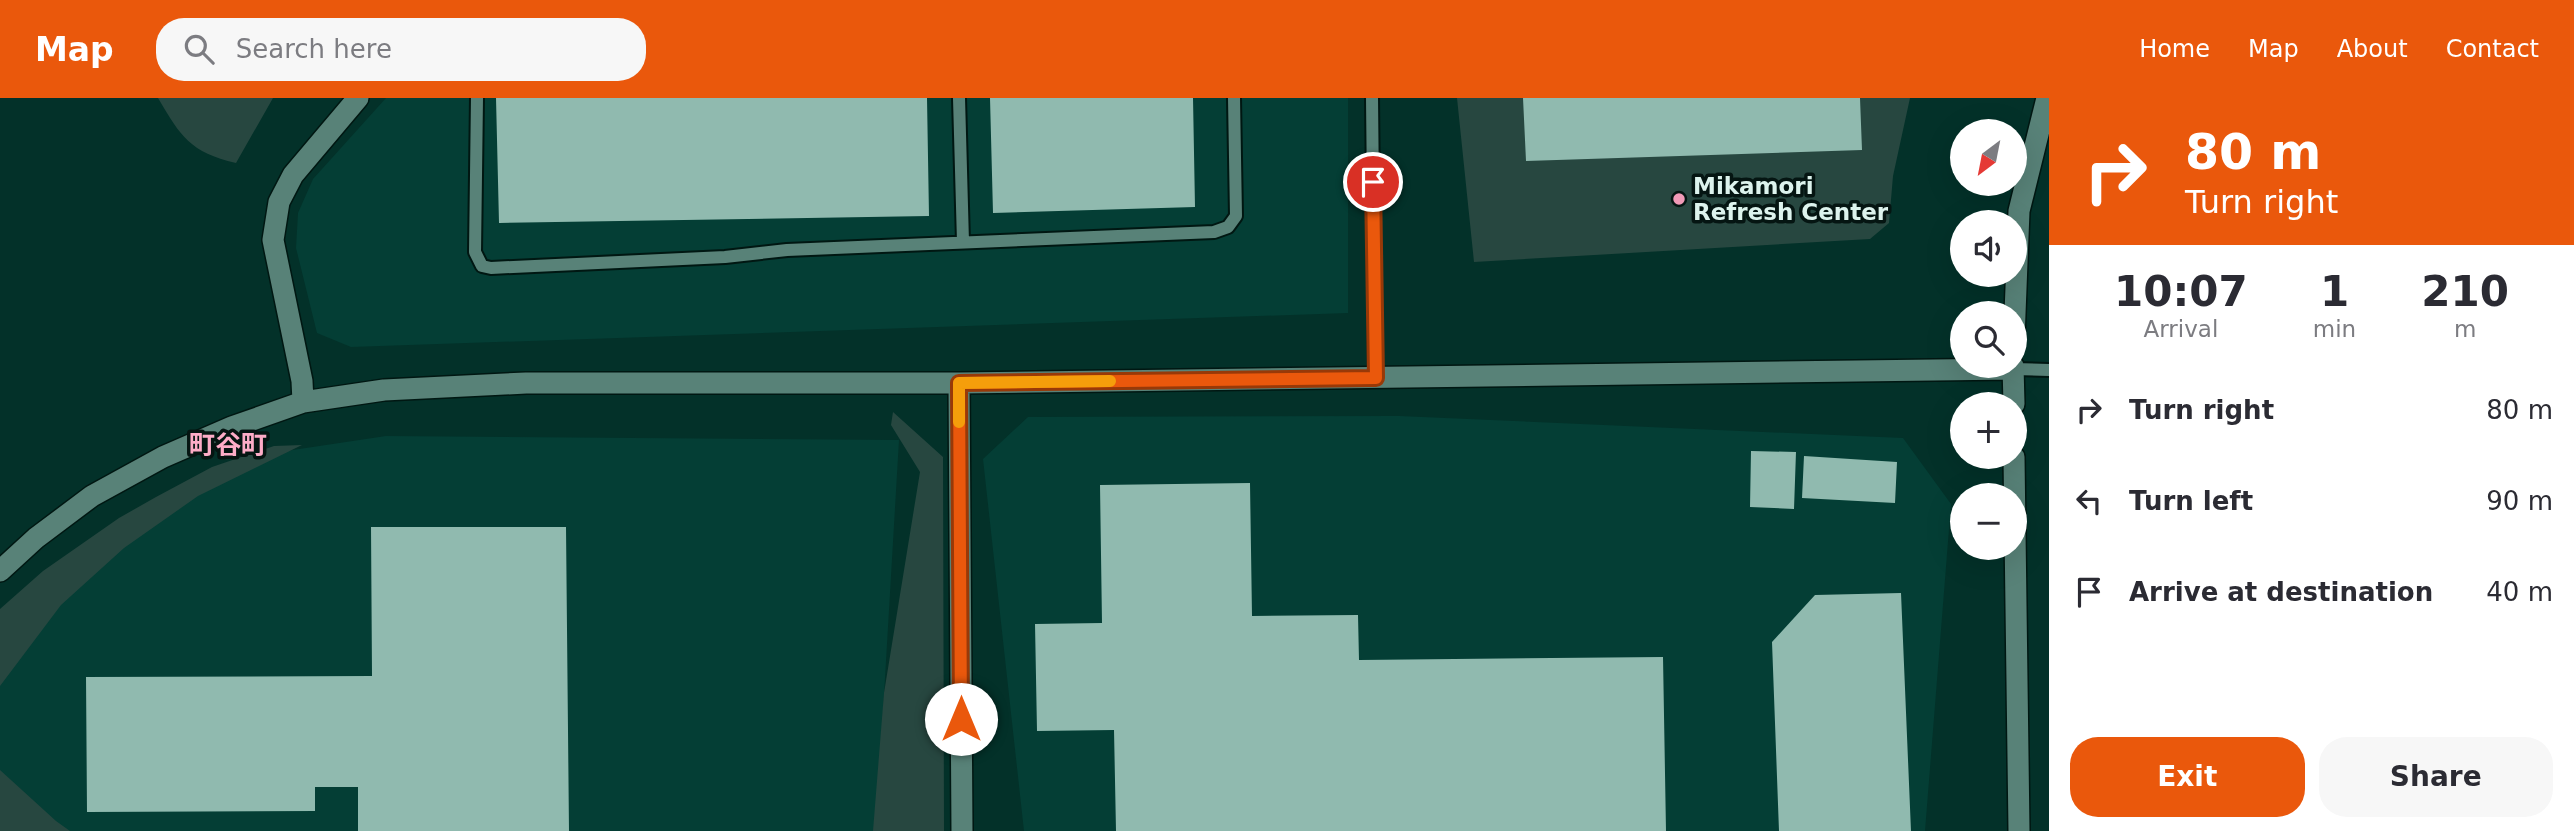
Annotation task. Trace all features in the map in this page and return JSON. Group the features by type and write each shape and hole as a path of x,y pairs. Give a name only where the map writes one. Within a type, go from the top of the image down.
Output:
{"street":[{"path":"303,402 302,381 273,240 279,202 293,175 358,98"},
{"path":"2015,301 2019,211 2047,98"},
{"path":"0,571 36,538 92,496 163,457 232,426 303,402 384,390 526,383 959,383 1950,369"},
{"path":"959,383 962,831"},
{"path":"2014,469 2019,831"}],"lane":[{"path":"477,98 475,253 482,266 491,268 725,257 787,250 1214,232 1228,227 1236,216 1234,98"},
{"path":"959,98 963,242"},
{"path":"1371,98 1376,378"},
{"path":"2027,369 2049,370"}],"shaded area":[{"path":"158,98 273,98 236,163 208,154 188,141"},
{"path":"386,98 1348,98 1348,313 351,347 317,333 296,248 298,213 313,179"},
{"name":"Mikamori Refresh Center","path":"1457,98 1910,98 1893,176 1889,223 1870,239 1474,262"},
{"path":"893,412 943,457 944,831 873,831 884,693 920,472 891,425"},
{"path":"1399,416 1903,438 1950,503 1925,831 1024,831 983,459 1028,417"},
{"path":"386,436 899,440 876,831 52,831 0,786 0,673 33,622 130,531 266,454"},
{"path":"302,445 198,496 124,548 61,605 0,686 0,609 43,571 119,518 212,467 274,446"},
{"path":"0,770 56,821 70,831 0,831"}],"building":[{"path":"496,98 927,98 929,216 499,223"},
{"path":"990,98 1193,98 1195,207 993,213"},
{"path":"1523,98 1860,98 1862,150 1526,161"},
{"path":"1751,451 1796,452 1794,509 1750,507"},
{"path":"1804,456 1897,462 1895,503 1802,498"},
{"path":"1250,483 1252,616 1358,615 1359,660 1663,657 1666,831 1116,831 1114,730 1037,731 1035,624 1102,623 1100,485"},
{"path":"371,527 566,527 569,831 358,831 358,787 315,787 315,811 87,812 86,677 372,676"},
{"path":"1901,593 1911,831 1779,831 1772,642 1815,595"}],"slow traffic":[{"path":"959,422 959,383 1110,381"}],"place":[{"name":"Mikamori Refresh Center","path":"1679,199"}],"district":[{"name":"町谷町","path":"228,445"}],"route":[{"path":"961,719 959,383 1376,378 1373,182"}]}
